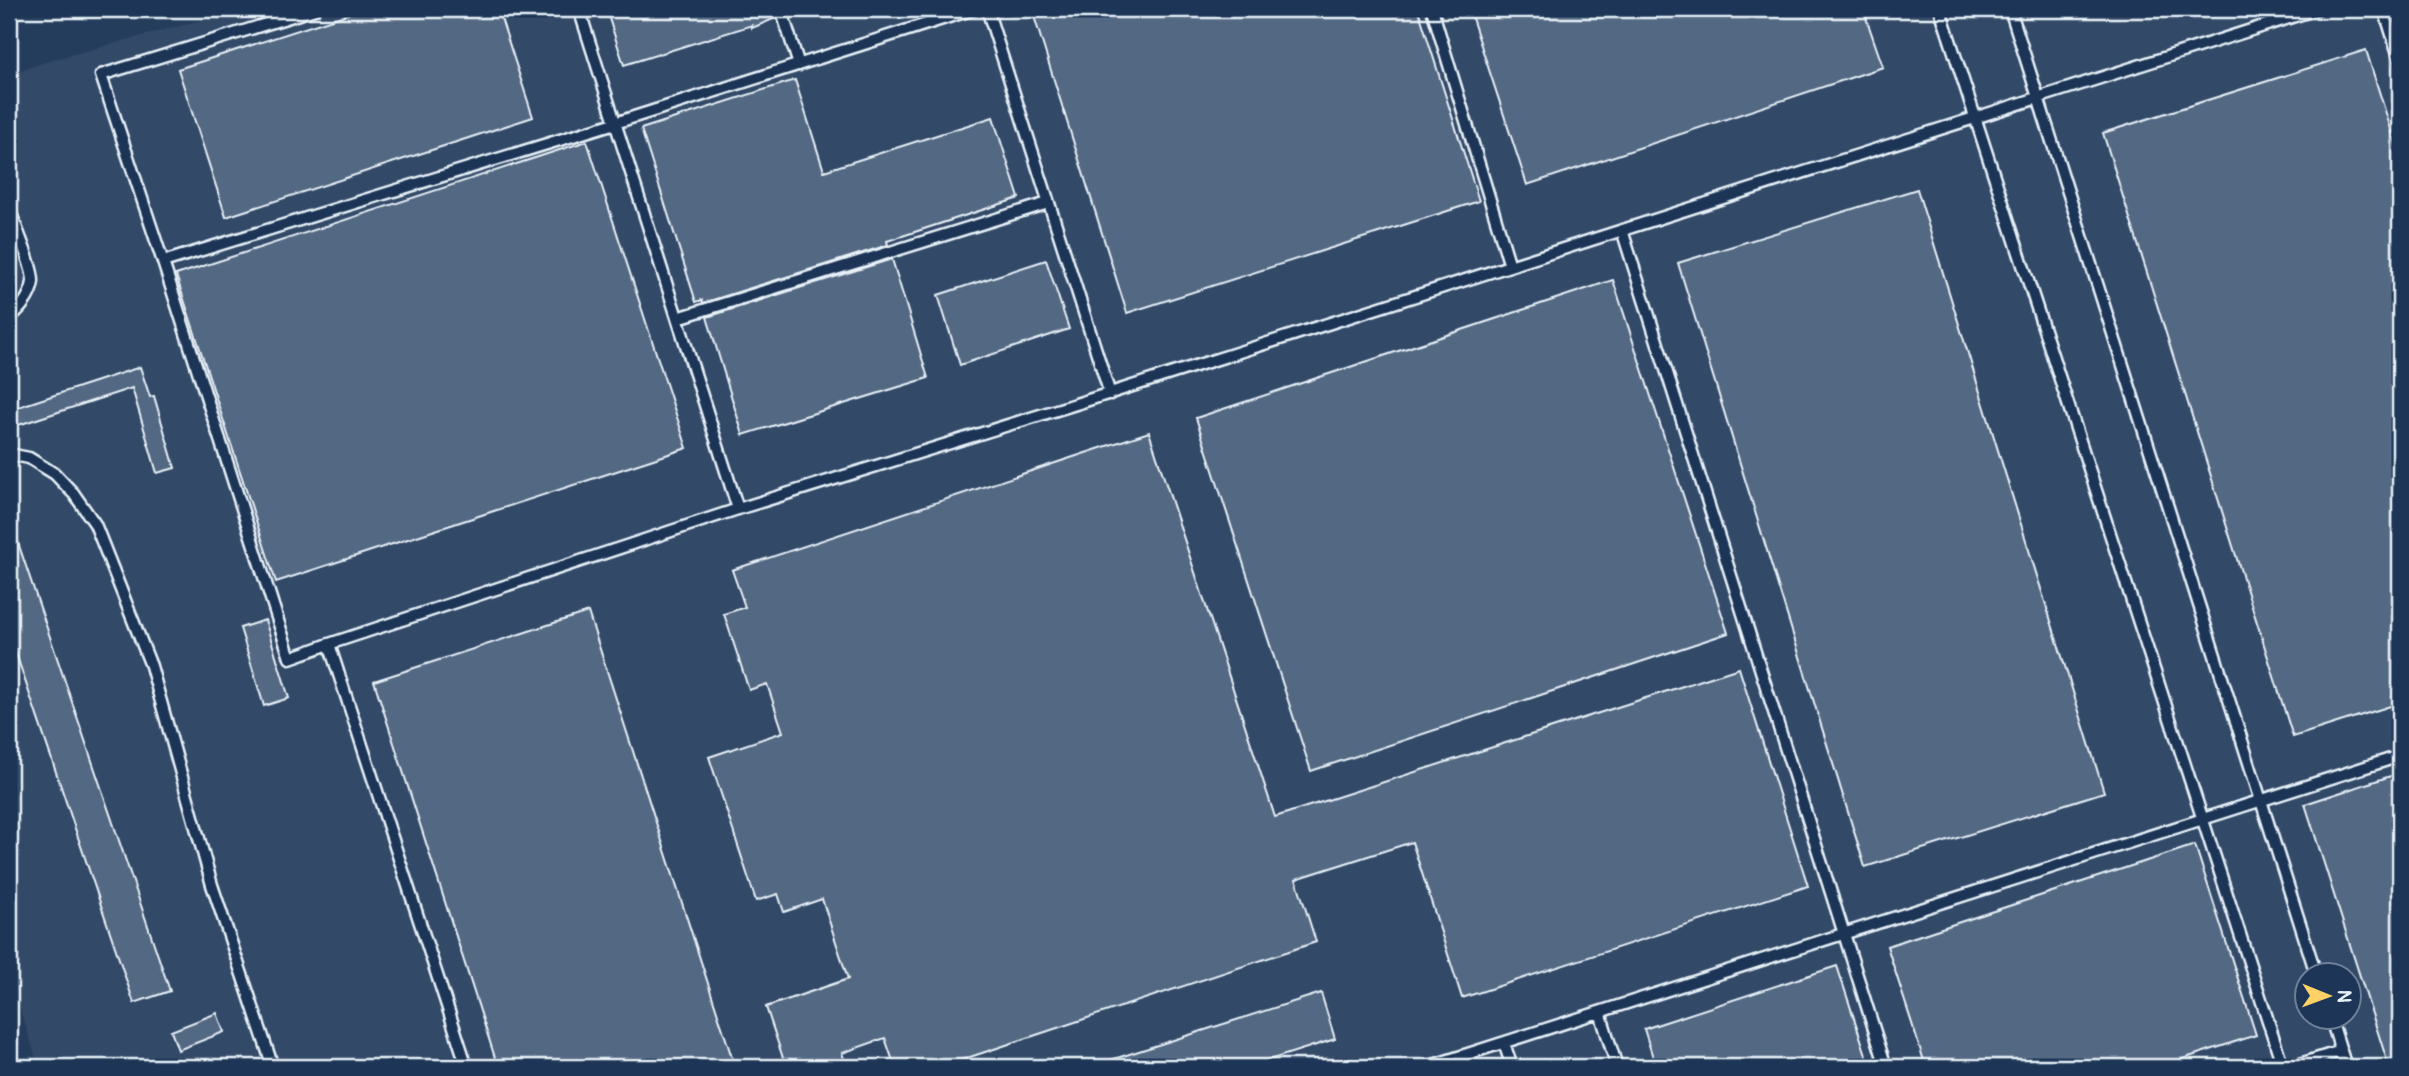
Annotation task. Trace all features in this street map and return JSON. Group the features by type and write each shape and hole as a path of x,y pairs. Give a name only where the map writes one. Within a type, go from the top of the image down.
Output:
{"lane":[{"path":"316,9 101,75 290,658 738,509 1110,394 2316,9"},
{"path":"579,9 738,509"},
{"path":"781,9 799,65"},
{"path":"163,262 974,9"},
{"path":"986,9 1110,394"},
{"path":"1432,9 1510,266"},
{"path":"1940,9 2283,1067"},
{"path":"2010,9 2311,960"},
{"path":"2384,9 2400,60"},
{"path":"678,318 1048,203"},
{"path":"9,208 33,281 18,311 9,318"},
{"path":"1622,230 1886,1067"},
{"path":"9,454 29,458 55,474 74,494 95,524 150,666 209,873 272,1067"},
{"path":"329,644 467,1067"},
{"path":"1427,1067 2400,756"},
{"path":"1600,1012 1617,1067"},
{"path":"2334,1030 2346,1067"},
{"path":"1504,1043 1512,1067"},
{"path":"2291,1067 2341,1051"}],"shaded area":[{"path":"243,9 2400,9 2400,1067 39,1067 9,976 9,74"}],"building":[{"path":"363,9 498,9 533,117 226,217 178,69"},
{"path":"606,9 774,9 776,18 752,28 752,25 624,65"},
{"path":"1046,9 1418,9 1479,201 1127,313 1033,13"},
{"path":"1469,9 1863,9 1883,67 1527,185"},
{"path":"2366,50 2400,158 2400,703 2293,737 2103,133"},
{"path":"795,80 824,171 993,117 1019,198 887,241 888,245 703,303 702,300 696,302 641,129"},
{"path":"587,141 687,448 276,582 176,275"},
{"path":"1917,189 2104,792 1865,867 1678,263"},
{"path":"892,259 928,378 743,435 707,317"},
{"path":"1046,260 1069,329 960,365 938,295"},
{"path":"1613,280 1728,633 1311,771 1196,418"},
{"path":"140,367 150,397 154,396 175,468 157,473 132,388 9,428 9,410"},
{"path":"1149,432 1275,817 1739,668 1808,886 1462,998 1412,842 1296,879 1316,942 940,1067 895,1067 885,1038 842,1053 847,1067 786,1067 766,1007 848,979 822,899 784,912 778,894 756,901 709,757 783,732 767,684 749,690 724,614 745,607 732,570"},
{"path":"9,525 12,525 170,991 134,1003 9,633"},
{"path":"588,612 735,1067 498,1067 374,681"},
{"path":"265,620 289,698 264,706 240,628"},
{"path":"2400,773 2400,1067 2389,1067 2364,989 2364,960 2355,960 2305,804"},
{"path":"2195,845 2256,1035 2158,1067 1926,1067 1887,946"},
{"path":"1837,966 1870,1067 1656,1067 1644,1029"},
{"path":"1321,993 1335,1039 1247,1067 1098,1067 1098,1064"},
{"path":"217,1013 224,1032 178,1050 171,1031"}]}
